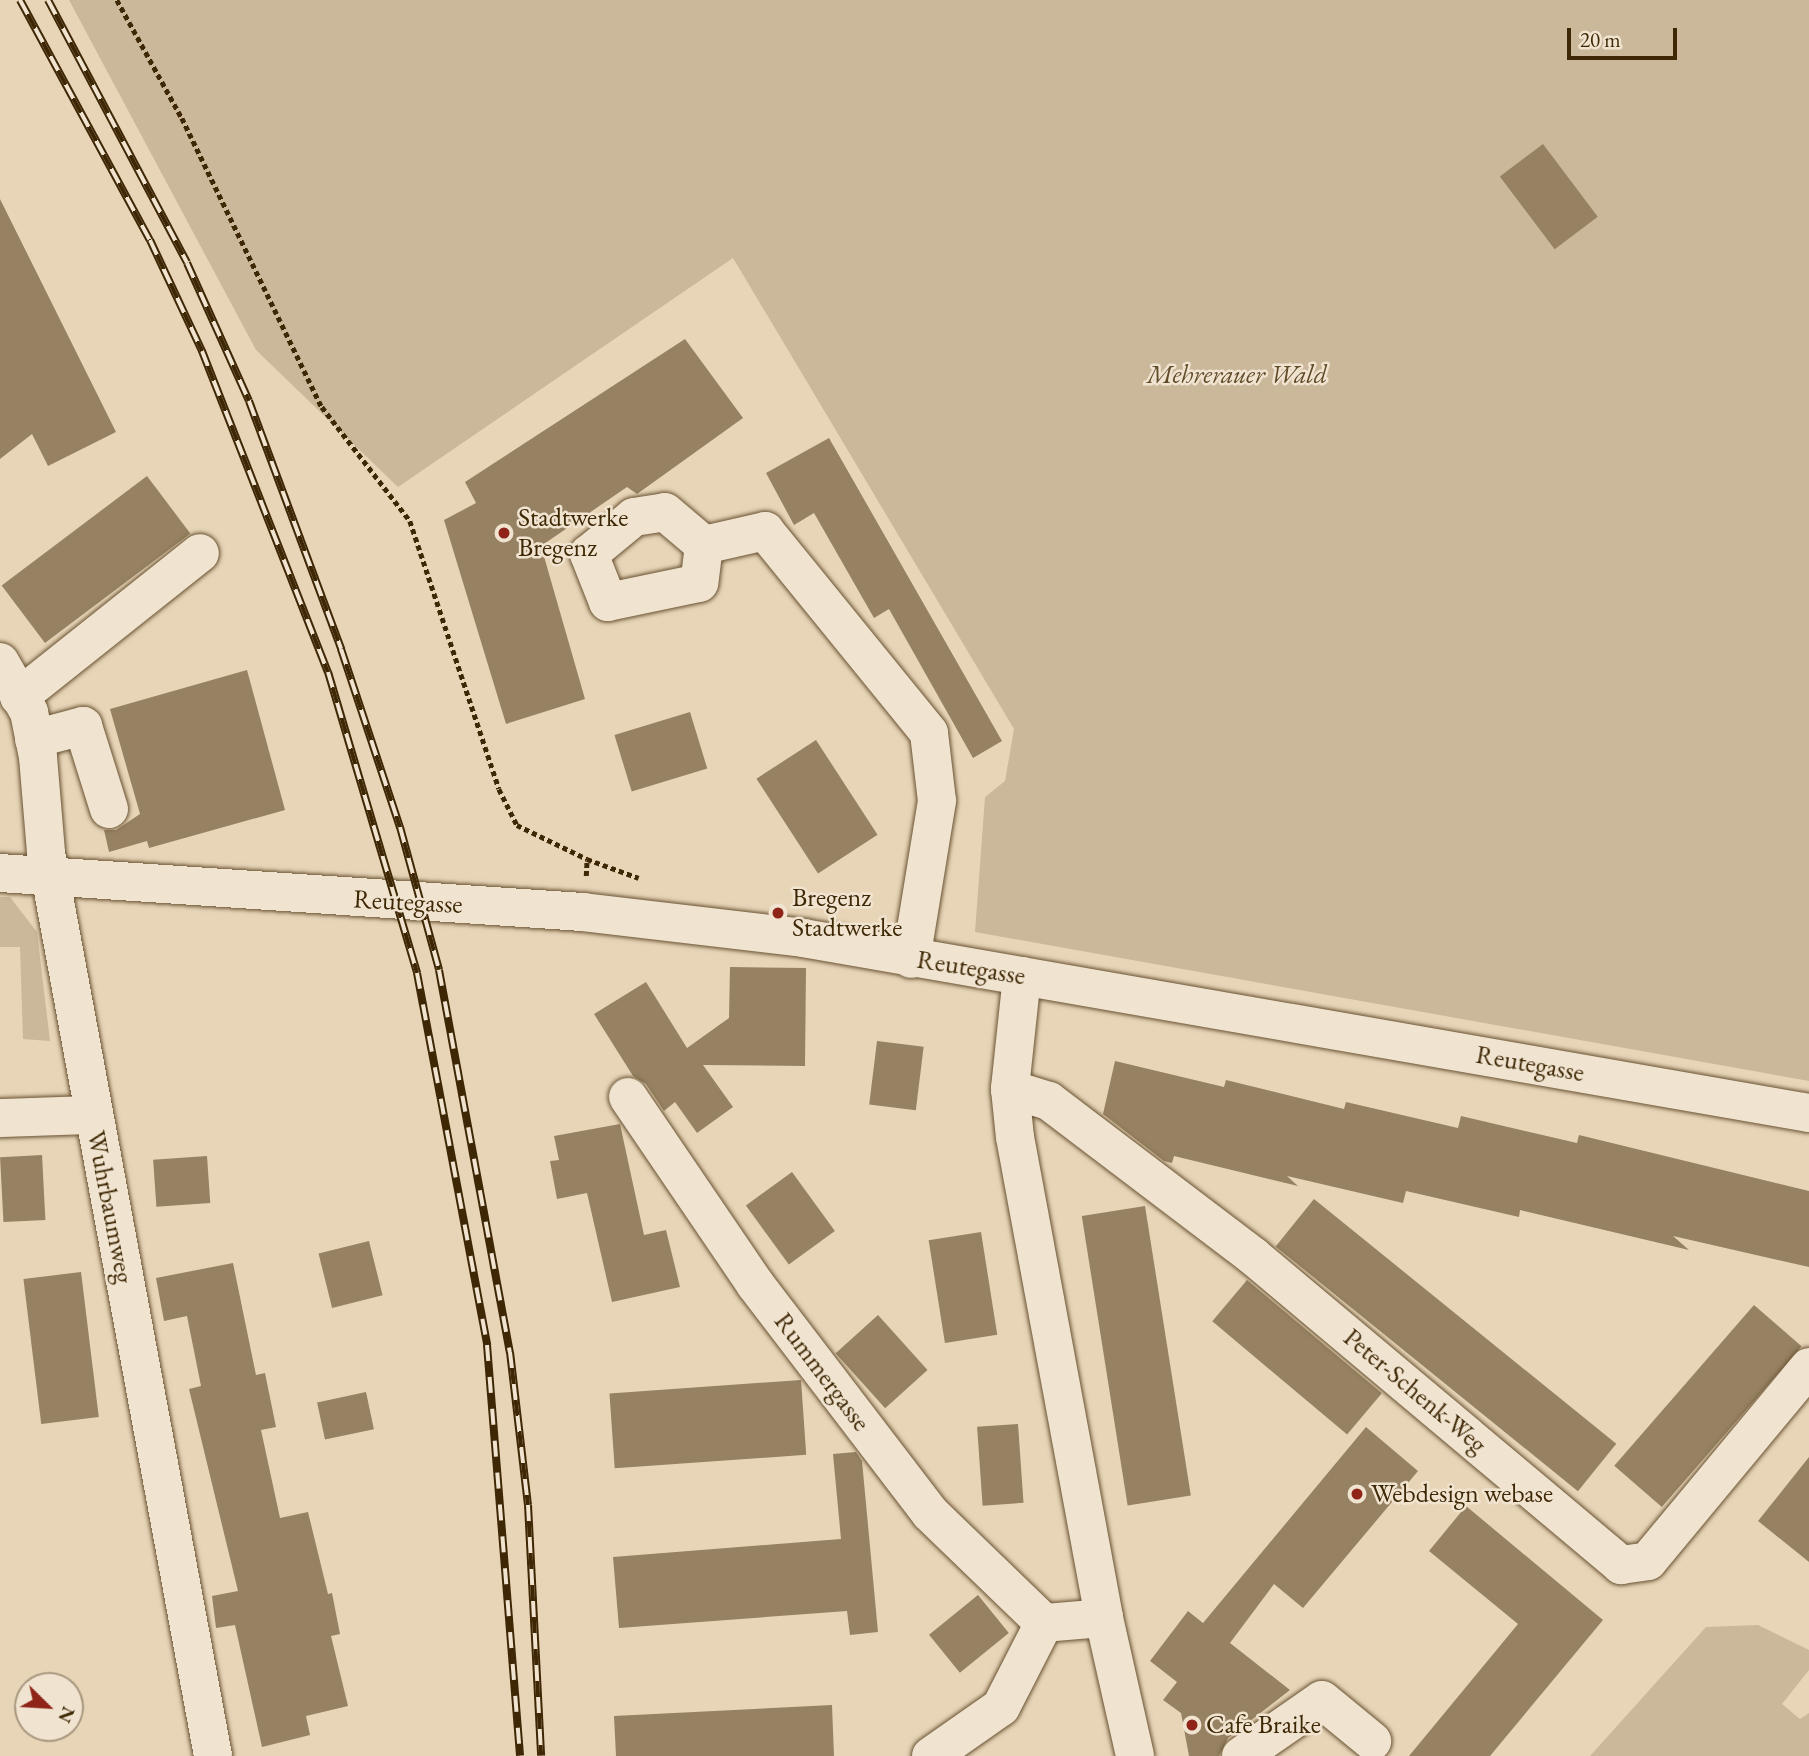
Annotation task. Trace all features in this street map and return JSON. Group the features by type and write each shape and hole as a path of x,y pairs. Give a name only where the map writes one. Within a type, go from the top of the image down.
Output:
{"street":[{"path":"704,545 765,531 929,733 937,801 911,959"},
{"path":"19,697 200,553"},
{"name":"Wuhrbaumweg","path":"0,662 29,712 52,875 92,1115 213,1756"},
{"path":"34,738 83,726 108,809"},
{"name":"Reutegasse","path":"0,873 292,895 583,912 803,938 911,959 1809,1113"},
{"path":"1022,976 1010,1089 1015,1137 1104,1618 1135,1756"},
{"name":"Peter-Schenk-Weg","path":"1010,1089 1049,1101 1253,1256 1622,1565 1648,1562 1809,1367"},
{"name":"Rummergasse","path":"628,1097 755,1284 930,1513 1044,1623"},
{"path":"0,1118 92,1115"},
{"path":"932,1756 1001,1707 1044,1623 1104,1618"},
{"path":"1241,1756 1322,1700 1371,1741"}],"path":[{"path":"117,0 182,118 322,407 410,521 499,789 517,825 587,859"}],"green space":[{"name":"Mehrerauer Wald","path":"69,0 1809,0 1809,1081 975,932 985,797 1005,781 1014,729 733,258 398,487 256,350"},
{"path":"0,897 10,897 37,932 50,1041 23,1039 20,947 0,947"},
{"path":"1758,1625 1809,1650 1809,1670 1782,1704 1800,1719 1809,1713 1809,1756 1590,1756 1706,1627"}],"building":[{"path":"1543,144 1598,217 1555,249 1500,176"},
{"path":"0,199 116,432 48,466 32,434 0,459"},
{"name":"Stadtwerke Bregenz","path":"685,339 743,418 637,494 627,487 541,546 585,699 506,724 444,520 476,503 465,482"},
{"path":"829,438 1002,741 973,758 889,609 874,618 814,513 794,525 766,473"},
{"path":"147,476 190,534 45,643 2,586"},
{"path":"247,670 285,810 149,848 147,841 109,852 104,830 116,830 140,814 110,709"},
{"path":"690,712 707,768 632,792 614,735"},
{"path":"816,740 878,835 818,873 756,779"},
{"path":"730,967 806,968 805,1066 703,1065 733,1107 697,1133 675,1102 664,1111 646,1084 633,1076 594,1014 646,982 687,1048 729,1018"},
{"path":"877,1041 924,1047 916,1110 869,1105"},
{"path":"1115,1061 1224,1087 1226,1080 1344,1109 1346,1102 1458,1128 1461,1116 1577,1143 1579,1135 1809,1191 1809,1267 1673,1236 1689,1250 1520,1210 1519,1217 1406,1191 1403,1203 1287,1176 1298,1186 1174,1156 1172,1163 1164,1161 1103,1114"},
{"path":"620,1124 644,1235 666,1230 680,1287 612,1302 587,1193 557,1199 550,1161 559,1160 554,1136"},
{"path":"42,1155 45,1220 3,1222 0,1157"},
{"path":"207,1156 210,1203 156,1207 153,1160"},
{"path":"792,1172 835,1231 789,1265 746,1206"},
{"path":"1314,1199 1616,1444 1578,1491 1276,1246"},
{"path":"1145,1206 1191,1495 1128,1505 1082,1216"},
{"path":"981,1232 997,1335 945,1343 929,1240"},
{"path":"369,1241 383,1295 332,1308 319,1254"},
{"path":"233,1263 256,1375 265,1373 276,1427 261,1430 280,1518 308,1512 328,1594 332,1593 340,1634 331,1636 348,1706 306,1716 310,1735 262,1747 235,1625 216,1628 212,1596 238,1591 189,1389 201,1386 187,1316 164,1321 156,1278"},
{"path":"81,1272 99,1417 41,1424 23,1279"},
{"path":"1247,1280 1382,1393 1347,1434 1212,1321"},
{"path":"1754,1305 1802,1346 1662,1507 1614,1466"},
{"path":"878,1315 928,1370 885,1408 836,1353"},
{"path":"801,1380 806,1455 615,1468 609,1393"},
{"path":"366,1392 374,1429 325,1440 317,1402"},
{"path":"1018,1424 1024,1503 983,1506 977,1427"},
{"path":"1366,1427 1418,1471 1303,1608 1274,1584 1230,1643 1290,1690 1228,1738 1219,1756 1189,1756 1181,1713 1163,1700 1177,1682 1150,1661 1188,1611 1203,1623"},
{"path":"856,1452 862,1461 878,1632 850,1635 847,1611 619,1628 613,1557 841,1539 833,1454"},
{"path":"1809,1457 1809,1562 1758,1521"},
{"path":"1466,1506 1603,1620 1490,1756 1409,1756 1518,1624 1429,1551"},
{"path":"978,1595 1009,1633 960,1673 929,1635"},
{"path":"832,1705 834,1756 616,1756 614,1716"}],"railway":[{"path":"20,0 150,240 202,351 328,672 417,973 487,1345 520,1756"},
{"path":"48,0 187,263 249,401 341,649 400,827 439,970 510,1352 528,1505 541,1756"}],"place":[{"name":"Stadtwerke Bregenz","path":"504,533"},
{"name":"Bregenz Stadtwerke","path":"778,913"},
{"name":"Webdesign webase","path":"1357,1494"},
{"name":"Cafe Braike","path":"1192,1725"}]}
